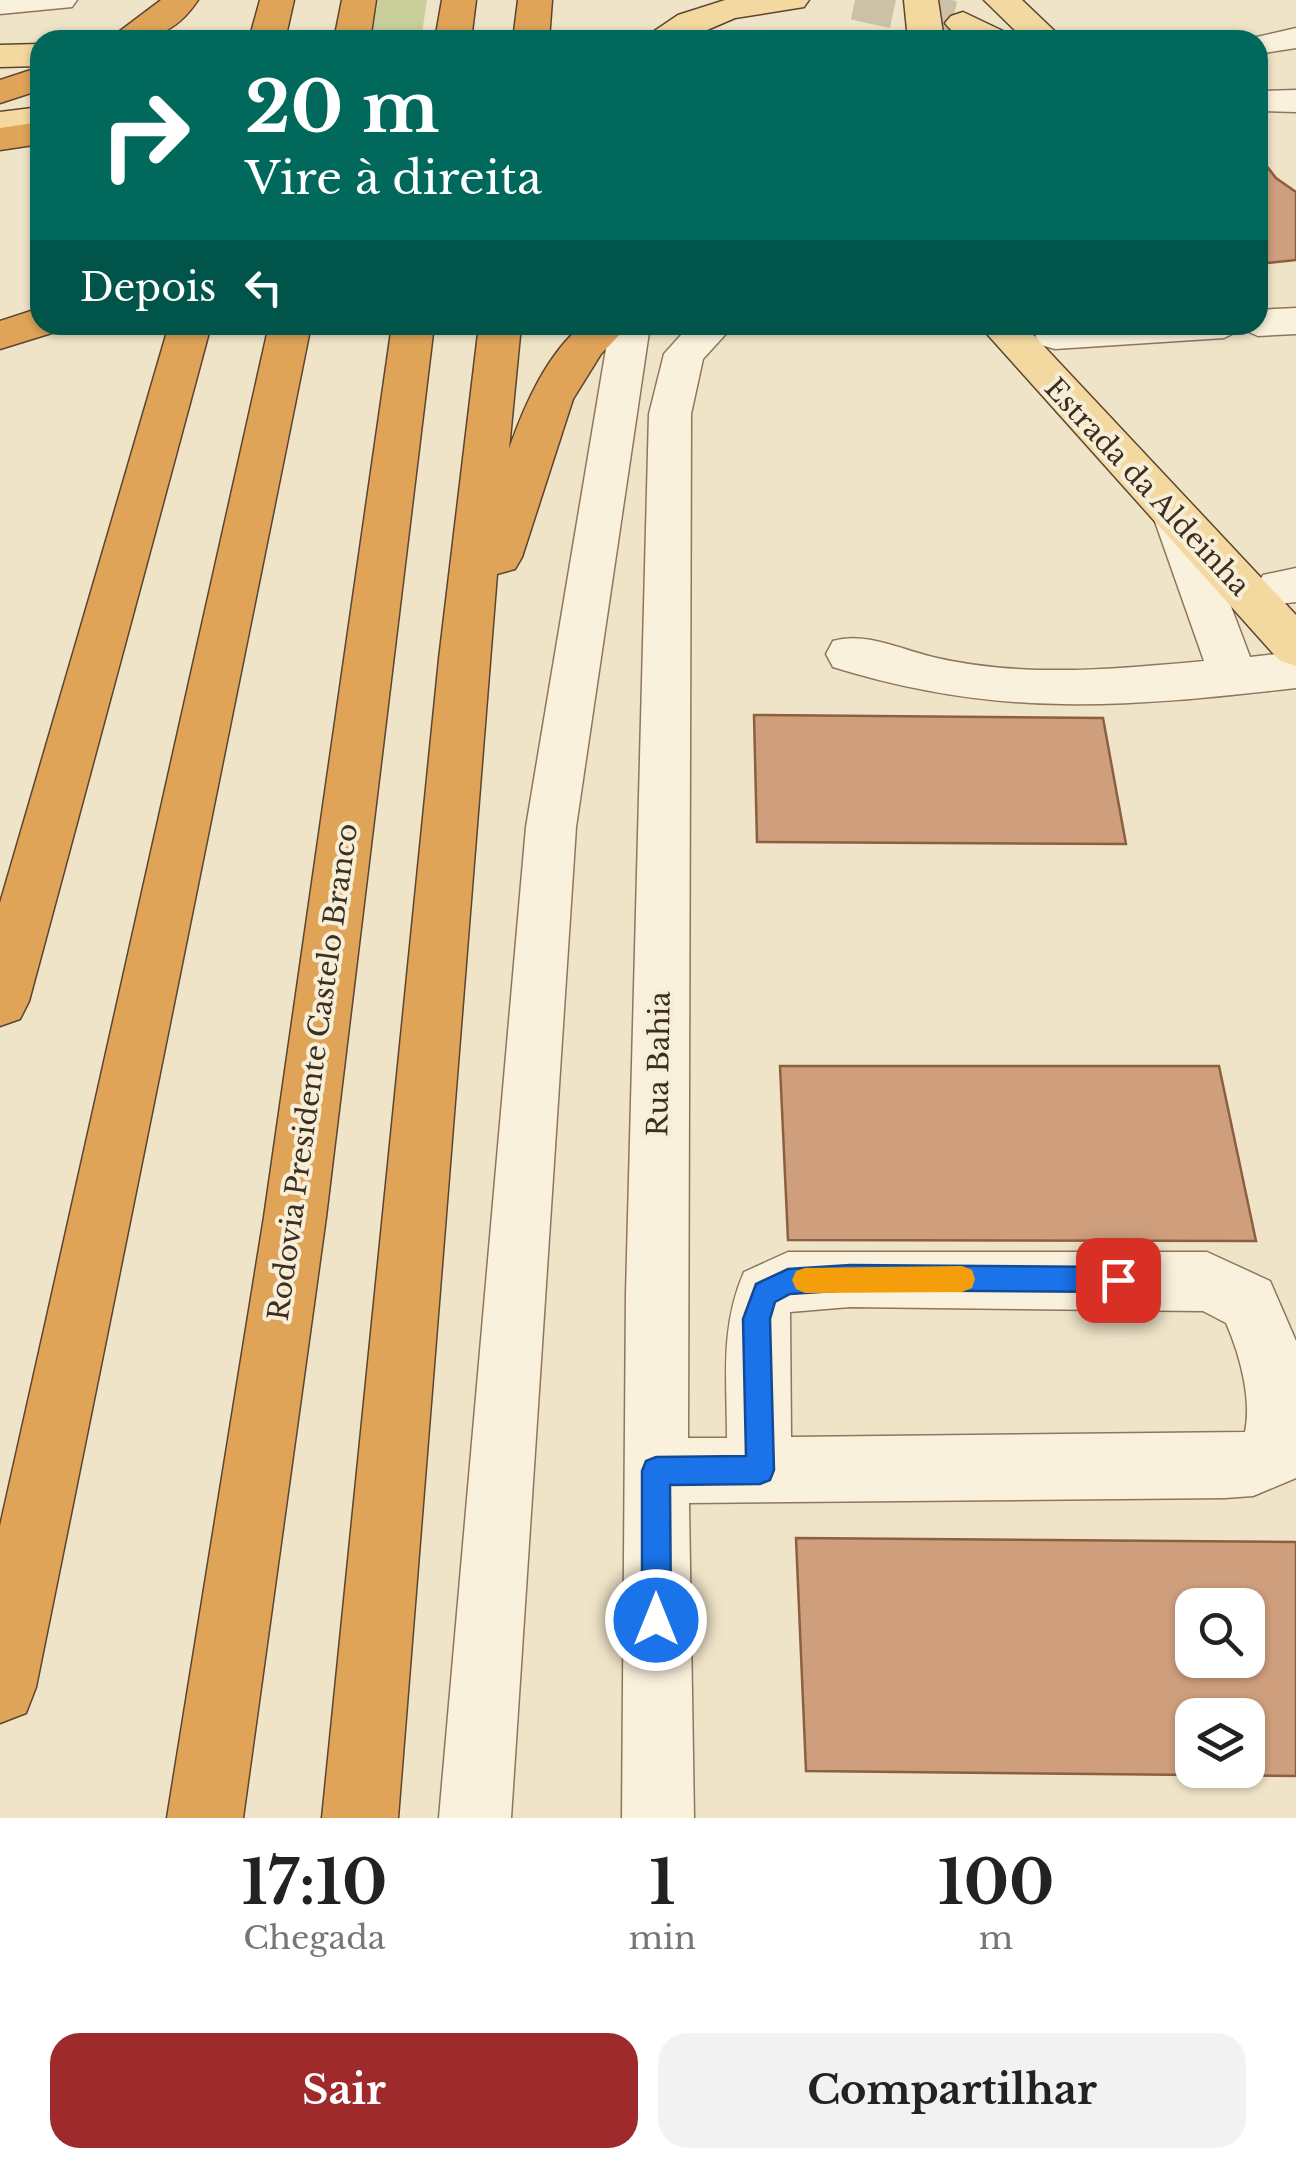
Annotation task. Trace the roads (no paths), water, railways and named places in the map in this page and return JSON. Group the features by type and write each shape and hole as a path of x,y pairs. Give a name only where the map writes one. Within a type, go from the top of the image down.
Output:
{"highway":[{"path":"144,30 160,21 181,0"},
{"path":"354,30 359,0"},
{"path":"454,30 459,0"},
{"path":"532,30 536,0"},
{"path":"0,92 30,82"},
{"path":"0,139 30,134"},
{"path":"0,334 30,325"},
{"path":"0,1001 187,335"},
{"path":"0,1687 288,335"},
{"name":"Rodovia Presidente Castelo Branco","path":"205,1818 295,1218 412,335"},
{"path":"360,1818 464,659 499,335"},
{"path":"464,659 551,400 573,361 598,335"}],"main road":[{"path":"677,30 728,8 792,0"},
{"path":"921,0 926,30"},
{"path":"1001,0 1035,30"},
{"path":"0,56 30,56"},
{"path":"0,123 30,119"},
{"name":"Estrada da Aldeinha","path":"1009,335 1296,647"},
{"name":"Estrada da Aldeinha","path":"1054,335 1290,592"}],"street":[{"path":"0,4 60,0"},
{"path":"1268,42 1296,38"},
{"path":"1268,102 1296,101"},
{"path":"1268,322 1296,321"},
{"path":"475,1818 550,827 628,335"},
{"name":"Rua Bahia","path":"658,1818 656,1471 670,414 684,354 704,335"},
{"path":"1175,516 1195,582 1234,676"},
{"path":"850,654 953,680 996,684 1119,685 1296,670"},
{"path":"656,1471 760,1470 1253,1464 1273,1456 1280,1416 1266,1343 1248,1302 1207,1282 850,1278 788,1282 765,1293 757,1319 760,1470"}],"tunnel":[{"path":"855,0 963,23"}]}
